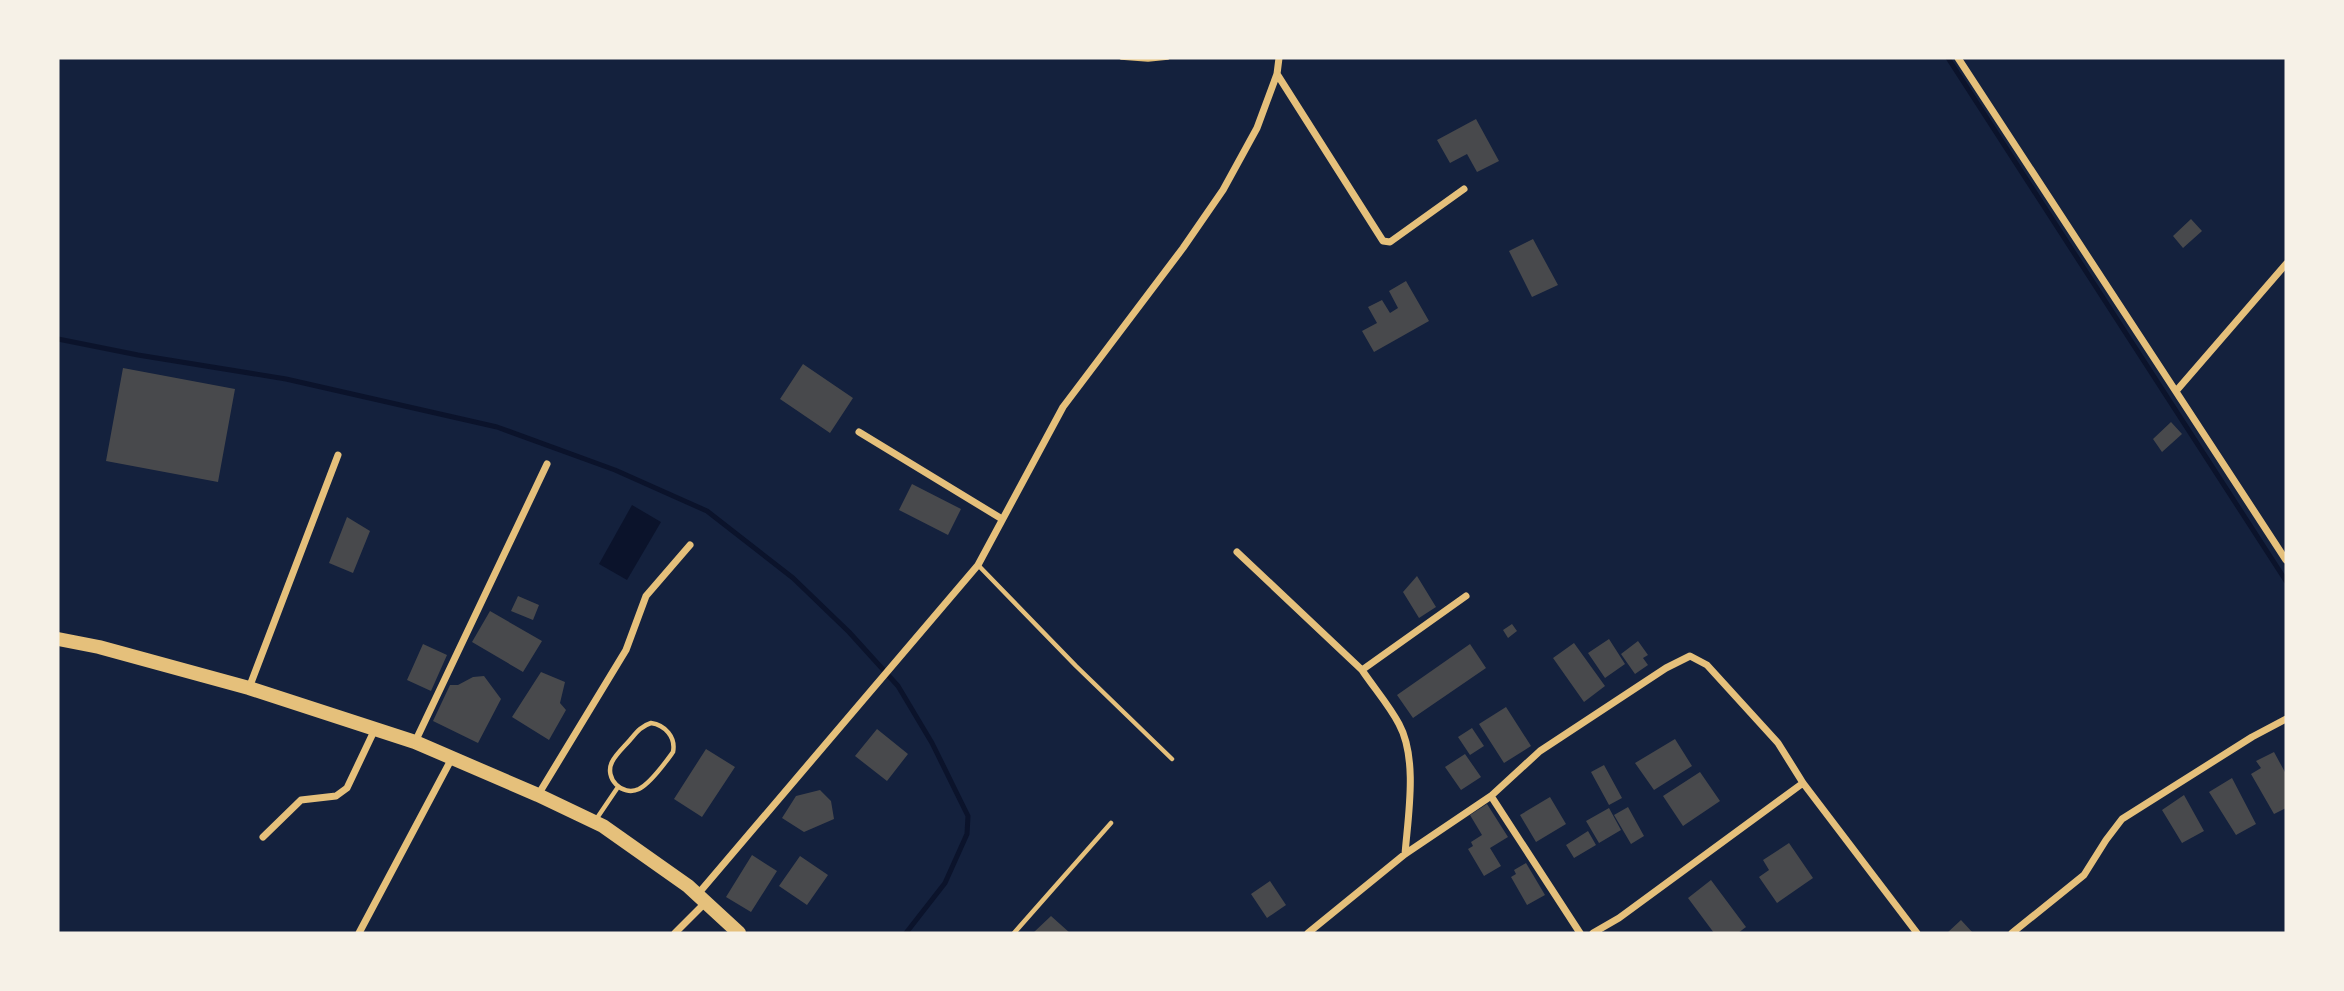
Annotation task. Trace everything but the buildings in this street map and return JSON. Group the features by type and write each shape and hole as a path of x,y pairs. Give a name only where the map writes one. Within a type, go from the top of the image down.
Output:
{"main road":[{"path":"58,639 99,647 249,688 415,742 538,795 594,822 702,898 738,933"}],"street":[{"path":"675,933 978,565 1063,407 1223,190 1257,128 1277,74 1279,58"},
{"path":"1958,58 2286,560"},
{"path":"1277,74 1383,241 1390,242 1464,189"},
{"path":"2177,390 2286,264"},
{"path":"859,432 1003,519"},
{"path":"249,688 338,455"},
{"path":"415,742 547,464"},
{"path":"538,795 626,650 646,596 690,545"},
{"path":"1237,552 1362,670 1400,726 1407,752 1410,789 1405,854"},
{"path":"1362,670 1466,596"},
{"path":"1308,933 1405,854 1491,796 1540,751 1666,668 1690,656 1707,665 1778,743 1804,783 1917,933"},
{"path":"2012,933 2084,875 2122,819 2252,737 2286,719"},
{"path":"263,836 301,800 336,796 347,788 375,729"},
{"path":"359,933 452,758"},
{"path":"1593,933 1619,918 1804,783"},
{"path":"1491,796 1580,933"}],"lane":[{"path":"978,565 1076,666 1172,759"},
{"path":"645,724 656,724 670,734 673,752 642,787 630,791 618,787 611,776 611,763 641,727 645,724"},
{"path":"594,822 618,787"},
{"path":"1014,933 1111,823"}],"path":[{"path":"1121,58 1168,58"}],"water":[{"path":"632,505 661,522 627,580 599,564"}],"waterway":[{"path":"1948,58 2286,581"},
{"path":"58,339 286,379 497,427 615,470 707,511 793,578 849,632 898,686 932,743 968,816 967,834 945,883 906,933"}]}
